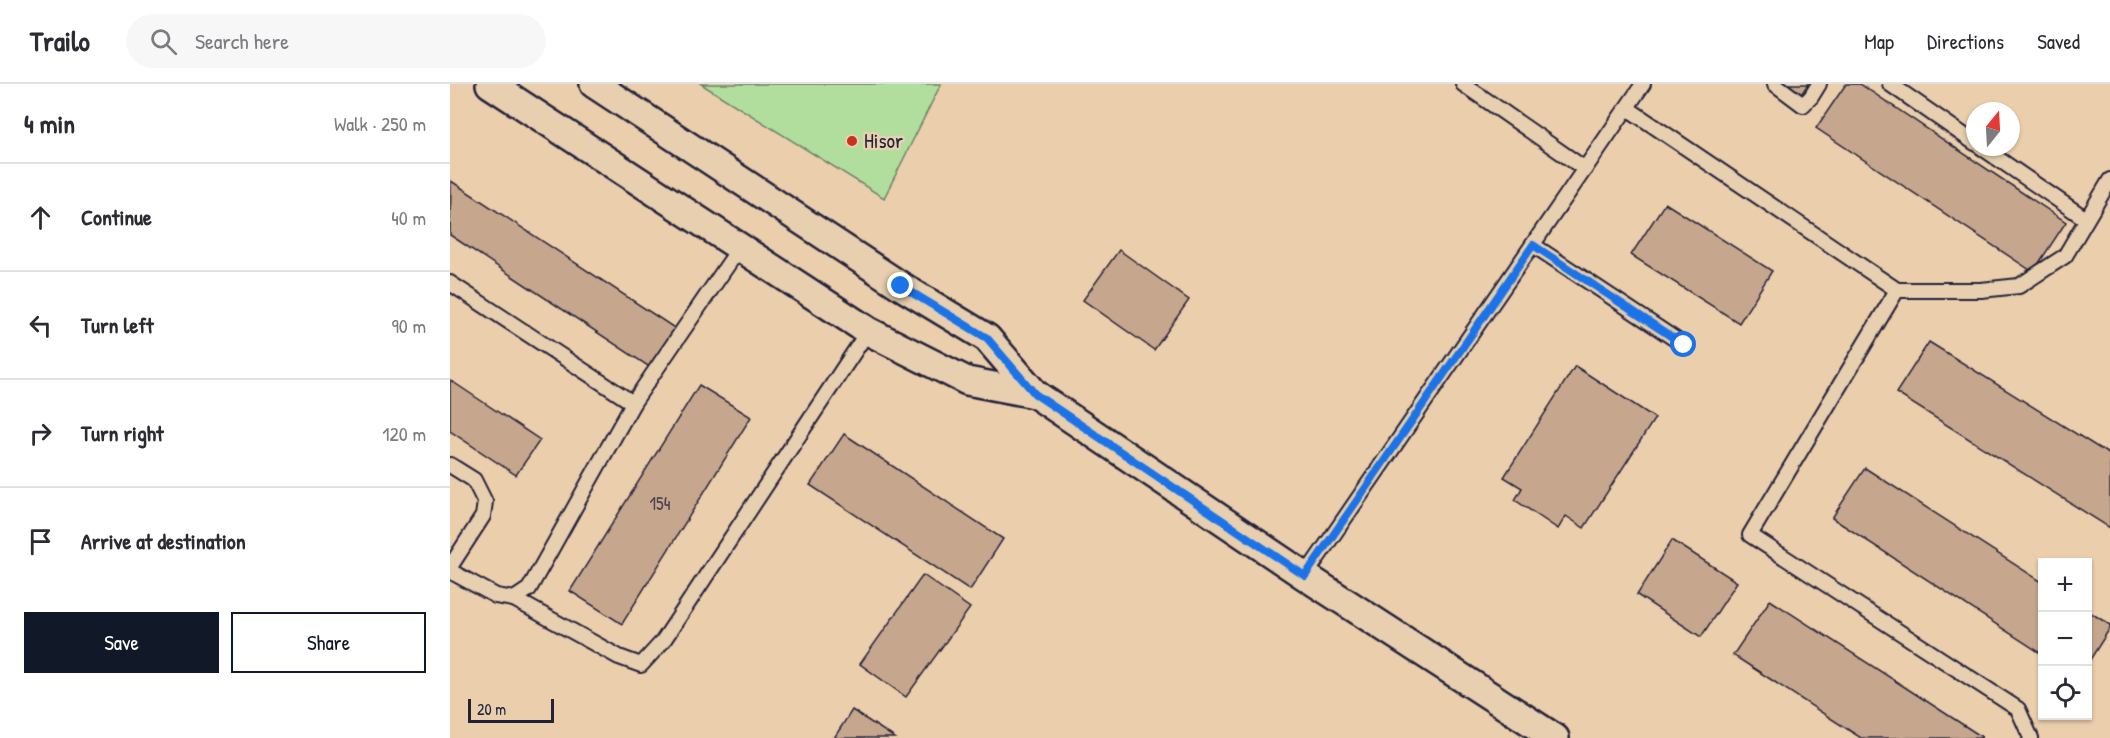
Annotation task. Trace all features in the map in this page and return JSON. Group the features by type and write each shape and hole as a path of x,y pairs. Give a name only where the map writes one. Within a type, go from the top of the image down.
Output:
{"street":[{"path":"490,84 868,331 967,381 1035,394"},
{"path":"594,84 901,286 987,338 1035,394 1305,576 1556,738"}],"lane":[{"path":"1463,84 1585,170"},
{"path":"1305,576 1643,84"},
{"path":"1776,84 1803,105 1811,97 1818,84"},
{"path":"1890,84 1966,136"},
{"path":"1627,108 1897,290 1981,290 2019,286 2066,256 2110,180"},
{"path":"1995,156 2086,219"},
{"path":"1533,245 1684,345"},
{"path":"514,598 529,589 633,403 740,247"},
{"path":"450,283 633,403"},
{"path":"1897,290 1750,535 2018,709 2031,738"},
{"path":"450,465 474,480 485,502 483,516 450,569 496,596 514,598 619,657 641,664 663,641 868,331"}],"green space":[{"name":"Hisor","path":"701,84 941,84 884,198"}],"building":[{"path":"1782,84 1808,84 1800,96"},
{"path":"1846,84 1860,84 2066,222 2033,272 1816,128"},
{"path":"451,181 679,331 654,370 450,235"},
{"path":"1665,203 1772,271 1739,323 1631,255"},
{"path":"1119,250 1189,300 1154,350 1083,300"},
{"path":"1929,342 2110,455 2110,528 1896,393"},
{"path":"1575,366 1655,418 1584,528 1566,516 1558,529 1515,500 1522,488 1504,477"},
{"path":"450,380 540,440 516,475 450,431"},
{"path":"699,385 751,417 622,624 570,591"},
{"path":"844,434 1003,539 970,590 810,485"},
{"path":"1865,468 2038,579 2038,651 1832,518"},
{"path":"1672,540 1737,582 1701,637 1637,595"},
{"path":"923,575 970,608 906,697 860,664"},
{"path":"1770,600 1982,737 1861,738 1733,655"},
{"path":"2092,614 2110,625 2092,657"},
{"path":"852,710 895,738 834,738"}],"place":[{"name":"Hisor","path":"852,141"}],"route":[{"path":"901,286 987,338 1035,394 1305,576 1533,245 1684,345"}]}
